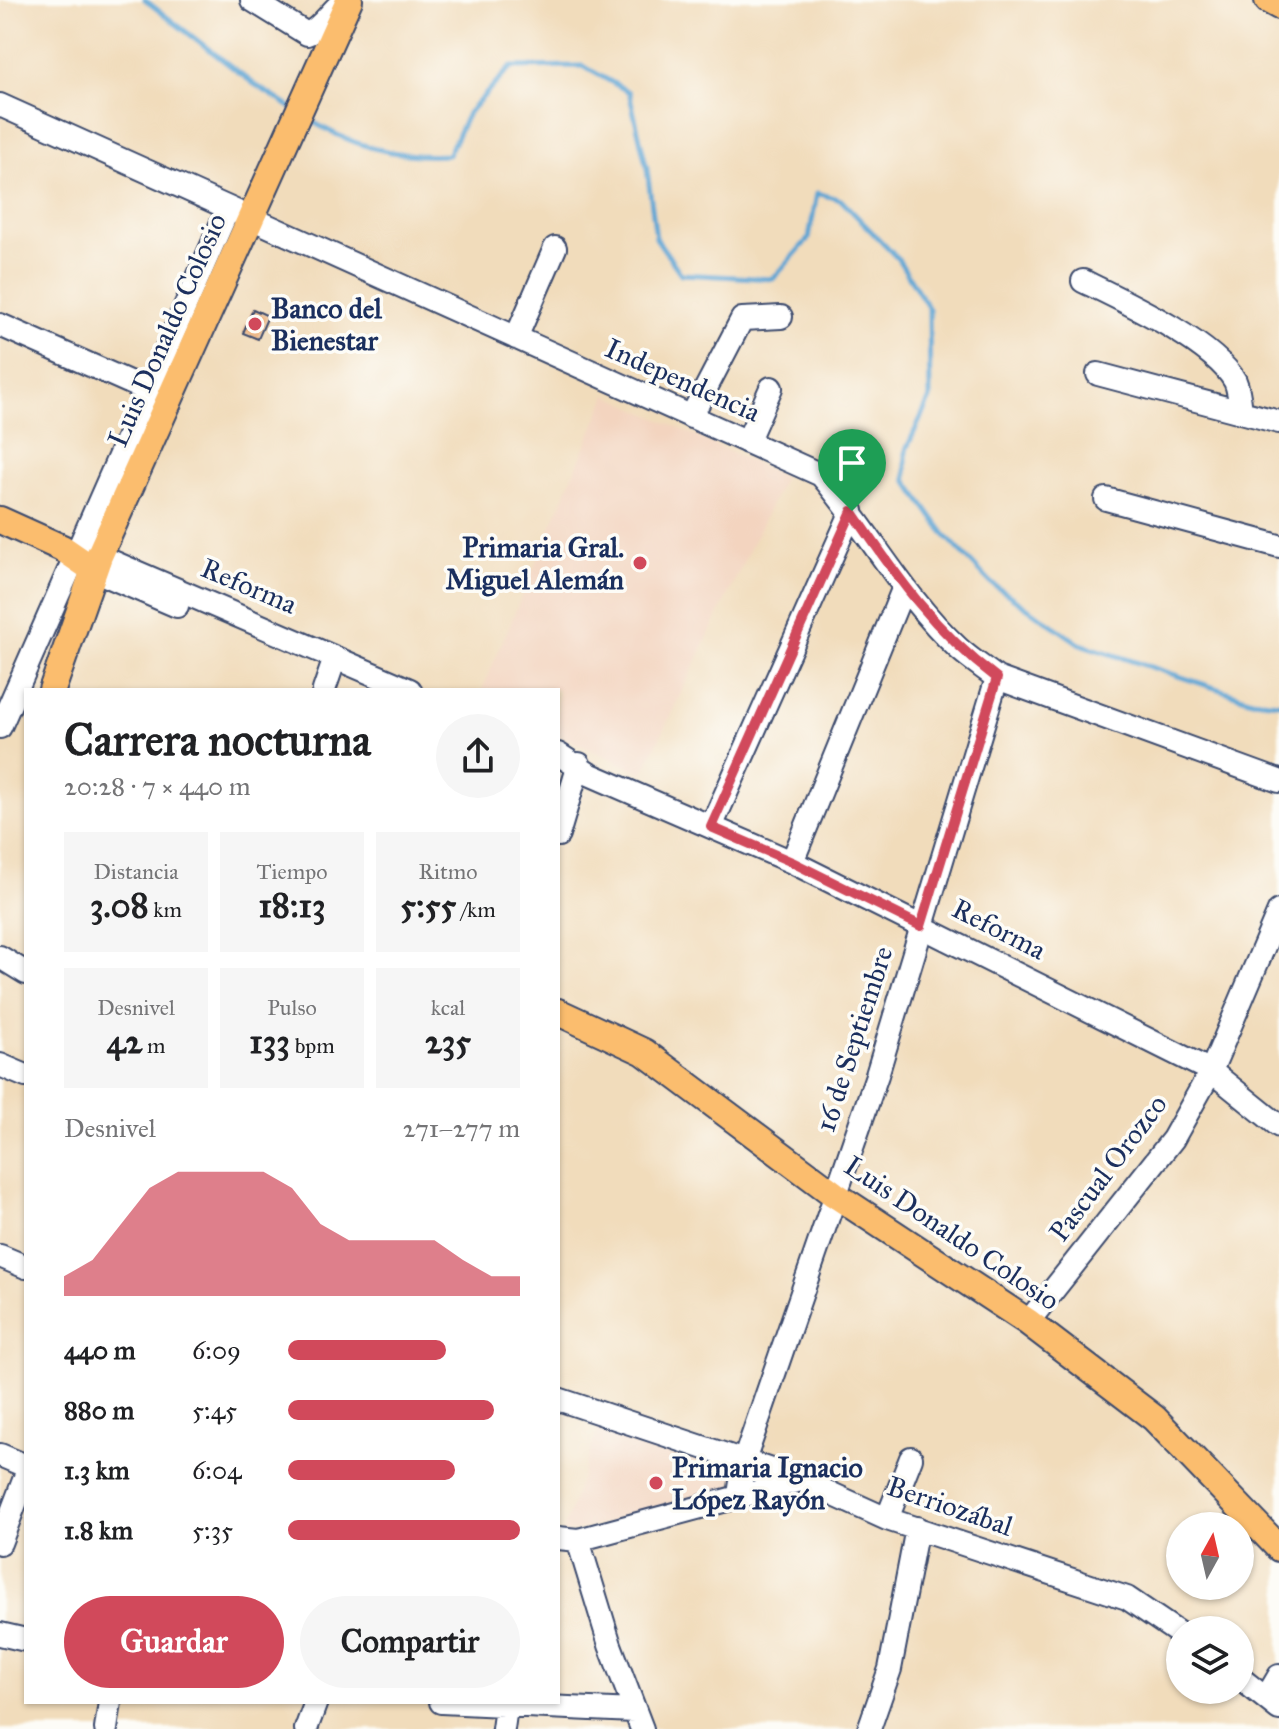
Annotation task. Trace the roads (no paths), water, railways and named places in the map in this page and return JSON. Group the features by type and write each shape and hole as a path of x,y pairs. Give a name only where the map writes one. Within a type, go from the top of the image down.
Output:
{"main road":[{"name":"Luis Donaldo Colosio","path":"52,688 81,557 158,395 252,219 347,0"},
{"path":"1268,0 1279,6"},
{"name":"Reforma","path":"0,520 81,557"},
{"name":"Luis Donaldo Colosio","path":"560,1013 644,1052 834,1194 1028,1322 1154,1418 1279,1548"}],"street":[{"name":"Luis Donaldo Colosio","path":"252,0 307,34 316,31 333,8 347,0"},
{"name":"Independencia","path":"0,105 821,475 852,511 904,587 958,649 997,678 1279,781"},
{"name":"Luis Donaldo Colosio","path":"158,395 228,209"},
{"path":"516,338 555,248"},
{"path":"1083,281 1142,311 1221,362 1237,384 1241,412"},
{"path":"691,417 742,319 781,317"},
{"path":"0,325 158,395"},
{"path":"1098,374 1279,422"},
{"path":"747,442 771,388"},
{"path":"1106,499 1279,546"},
{"path":"711,827 852,511"},
{"path":"3,714 81,557"},
{"name":"Reforma","path":"81,557 192,604 330,673 372,688"},
{"path":"792,862 904,587"},
{"name":"Reforma","path":"330,673 401,688"},
{"name":"16 de Septiembre","path":"739,1495 744,1461 877,1075 997,678"},
{"name":"Reforma","path":"560,756 575,770 792,862 1211,1071 1279,1126"},
{"path":"560,827 575,770"},
{"name":"Pascual Orozco","path":"1028,1322 1173,1139 1211,1071 1279,911"},
{"path":"0,957 24,972"},
{"path":"0,1065 24,1075"},
{"path":"0,1256 24,1266"},
{"name":"Berriozábal","path":"560,1400 801,1480 887,1519 1127,1598 1166,1624"},
{"path":"0,1455 24,1465"},
{"path":"887,1519 911,1458"},
{"path":"0,1543 24,1480"},
{"path":"449,1704 504,1718 638,1720 568,1539 801,1480"},
{"path":"869,1729 890,1669 917,1528"},
{"path":"0,1634 24,1640"},
{"path":"1254,1689 1272,1704 1279,1676"},
{"path":"106,1729 110,1704"},
{"path":"306,1729 315,1704"}],"waterway":[{"path":"145,0 254,84 293,109"},
{"path":"305,117 339,136 373,148 409,154 448,155 468,113 511,67 583,66 629,92 647,169 656,238 681,274 773,279 809,238 817,193 841,200 898,259 929,309 930,398 906,450 906,480 946,536 991,583 1080,644 1252,700 1279,703"}],"place":[{"name":"Banco del Bienestar","path":"255,324"},
{"name":"Primaria Gral. Miguel Alemán","path":"640,563"},
{"name":"Primaria Ignacio López Rayón","path":"656,1483"}]}
